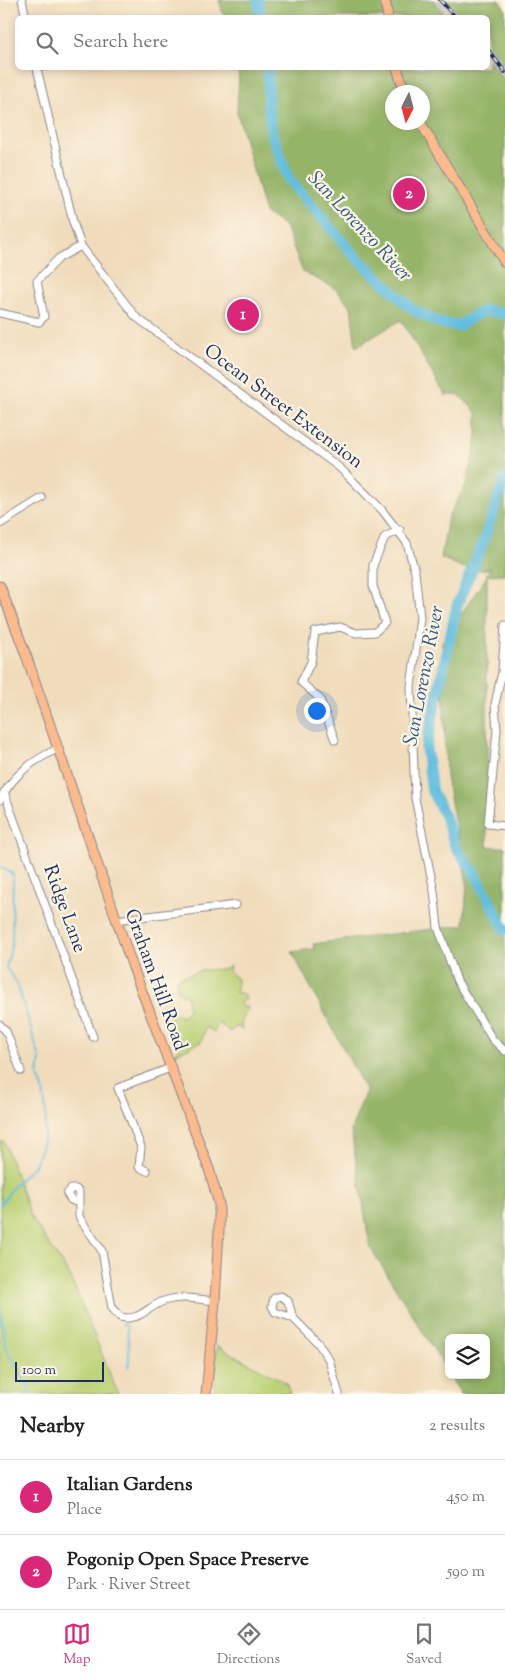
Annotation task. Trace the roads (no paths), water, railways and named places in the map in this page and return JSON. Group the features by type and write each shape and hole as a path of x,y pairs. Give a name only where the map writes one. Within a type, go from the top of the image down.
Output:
{"main road":[{"path":"385,0 388,15"},
{"path":"398,70 403,85"},
{"path":"425,130 505,263"},
{"name":"Graham Hill Road","path":"0,586 28,662 116,920 170,1068 210,1169 219,1204 215,1301 206,1394"}],"street":[{"path":"22,0 25,15"},
{"name":"Ocean Street Extension","path":"37,70 73,222 81,246 136,317 340,468 400,530 407,543 415,572 420,618 410,687 415,798 434,891 438,927 457,981 493,1040 505,1051"},
{"path":"0,313 40,322 44,316 37,281 59,258 81,246"},
{"path":"0,524 42,498"},
{"path":"335,740 320,699 301,682 311,662 315,632 340,627 356,633 375,632 385,623 373,586 373,565 385,536 400,530"},
{"path":"505,625 502,672 495,704 496,739 488,824 505,826"},
{"path":"496,739 505,740"},
{"path":"2,796 18,774 37,759 57,749"},
{"name":"Ridge Lane","path":"2,796 93,1037"},
{"path":"116,920 236,905"},
{"path":"0,1026 6,1031 21,1071"},
{"path":"147,1171 139,1167 142,1147 118,1088 170,1068"},
{"path":"80,1202 79,1217 102,1251 112,1308 120,1317 136,1318 161,1302 170,1299 215,1301"},
{"path":"293,1318 318,1343 328,1360 339,1394"}],"waterway":[{"name":"San Lorenzo River","path":"258,0 260,15"},
{"name":"San Lorenzo River","path":"268,70 268,104 272,135 289,180 354,255 412,309 437,322 458,326 484,310 505,314"},
{"name":"San Lorenzo River","path":"505,478 481,548 457,605 426,748 432,792 445,816 455,846 476,875 505,930"},
{"path":"0,867 13,874 12,943 6,968 17,983 40,1059 38,1076 43,1089 46,1114 44,1139 35,1165 16,1183 0,1205"},
{"path":"0,1308 7,1350 29,1387 28,1394"},
{"path":"122,1324 127,1326 128,1367"}],"railway":[{"path":"440,0 453,15"},
{"path":"490,53 505,72"}],"place":[{"name":"Pogonip Open Space Preserve","path":"409,194"},
{"name":"Italian Gardens","path":"243,315"}]}
